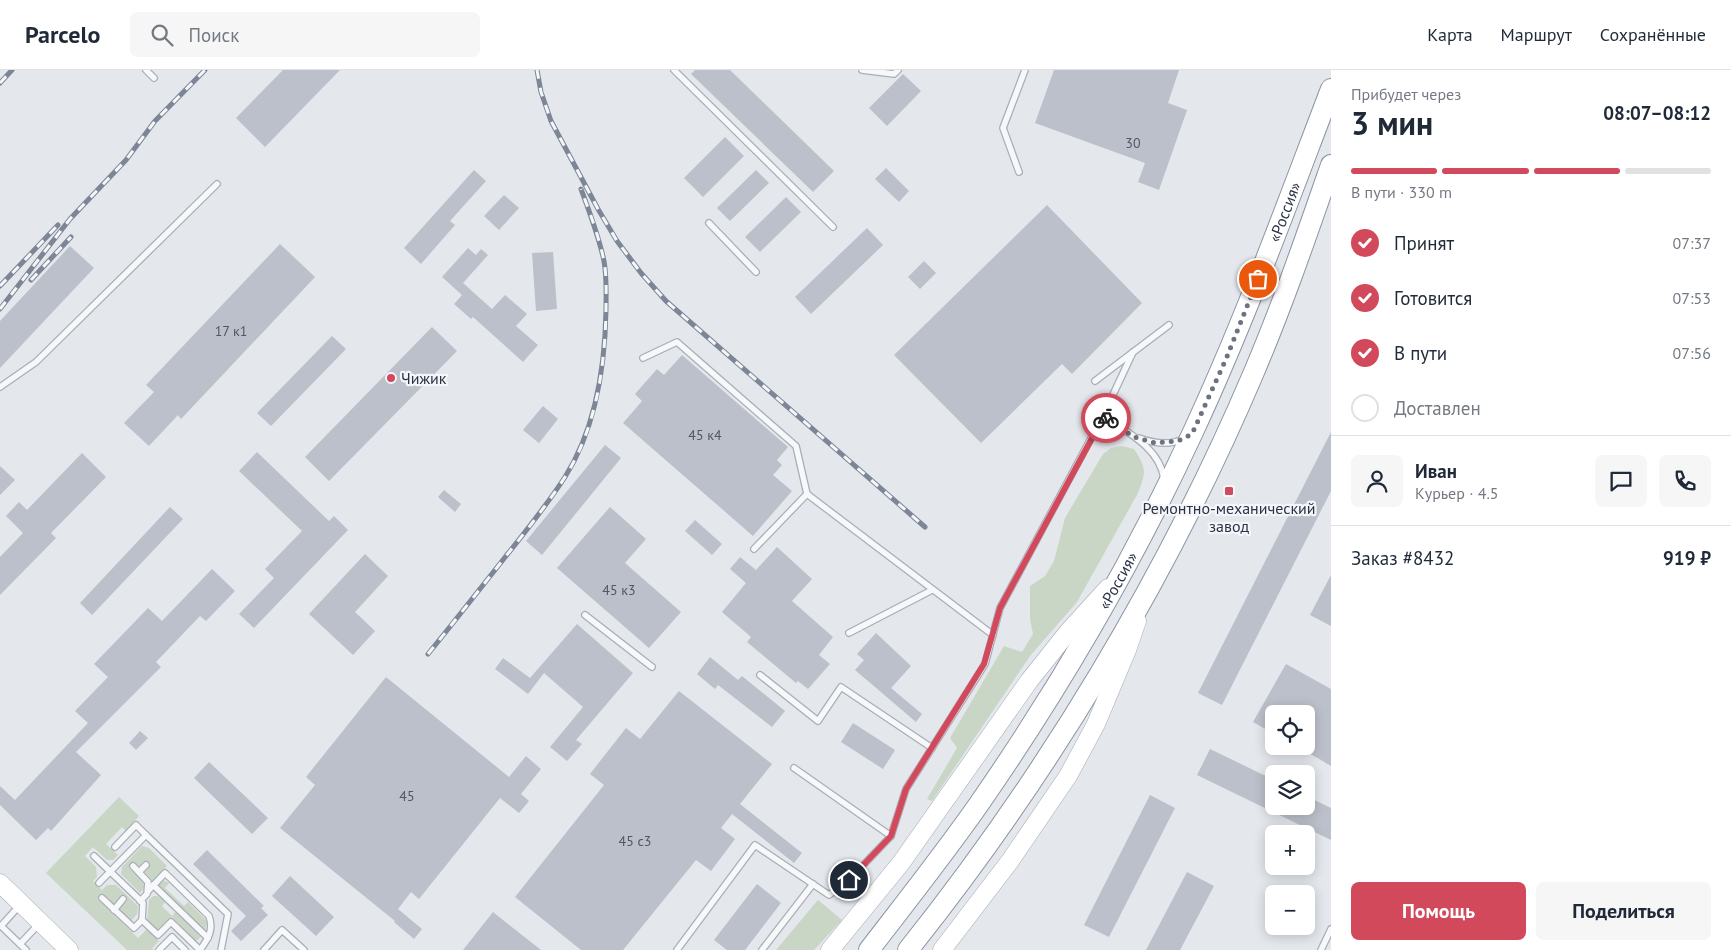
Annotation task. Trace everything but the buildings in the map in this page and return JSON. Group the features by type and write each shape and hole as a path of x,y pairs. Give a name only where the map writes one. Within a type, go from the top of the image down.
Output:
{"highway":[{"name":"«Россия»","path":"869,950 984,797 1044,704 1100,612 1166,489 1226,359 1331,89"},
{"name":"«Россия»","path":"908,950 1009,815 1059,738 1106,662 1184,523 1255,372 1295,268 1331,165"}],"main road":[{"path":"830,950 901,863 1029,681 1068,632 1120,574"},
{"path":"942,950 1010,861 1068,776 1108,698 1148,589"},
{"path":"0,883 66,949"}],"lane":[{"path":"146,70 154,78"},
{"path":"674,70 833,227"},
{"path":"862,70 894,74 898,70"},
{"path":"1019,172 1003,128 1025,70"},
{"path":"0,387 36,362 217,184"},
{"path":"709,223 756,272"},
{"path":"1095,381 1169,324"},
{"path":"644,358 677,342 796,446 806,494 993,635"},
{"path":"677,950 755,845 829,895 849,880 891,836 906,789 984,664 1000,608 1104,416 1133,352"},
{"path":"1104,416 1150,450 1164,473 1166,489"},
{"path":"1134,437 1155,443 1166,443 1178,441 1192,434"},
{"path":"754,549 806,494"},
{"path":"849,633 932,590"},
{"path":"585,615 652,667"},
{"path":"760,675 818,721 841,687 932,748"},
{"path":"794,768 891,836"},
{"path":"115,847 136,825 228,914 221,950"},
{"path":"99,883 146,835"},
{"path":"94,856 142,903 142,920 134,928 102,898"},
{"path":"139,872 146,865"},
{"path":"133,866 148,882 148,890"},
{"path":"140,901 165,873 205,911 212,925 208,938 200,950 171,922 158,935 142,920"},
{"path":"762,950 813,884"},
{"path":"153,885 208,938"},
{"path":"114,910 123,899"},
{"path":"21,904 0,926 26,950"},
{"path":"20,944 40,923"},
{"path":"1321,950 1331,929"},
{"path":"264,950 282,930 304,950"},
{"path":"159,950 172,937 185,950"}],"green space":[{"path":"1122,446 1134,449 1143,466 1144,475 1138,493 1077,602 1030,656 932,801 927,799 957,748 950,738 1004,646 1022,652 1033,634 1030,619 1030,586 1045,576 1054,561 1065,518 1103,454 1111,448"},
{"path":"119,797 139,816 126,831 122,827 106,844 118,855 113,860 107,860 93,847 85,856 96,867 97,877 93,881 102,890 107,885 116,885 138,906 137,914 131,921 118,909 126,900 122,896 113,905 102,894 97,899 138,938 147,929 159,941 152,948 154,950 127,950 46,873"},
{"path":"142,846 149,848 167,866 153,881 143,871 149,865 146,861 139,868 134,863 129,868 143,881 144,888 140,893 121,874 122,867"},
{"path":"163,880 169,883 165,888 184,906 188,902 207,921 205,931 158,886"},
{"path":"153,896 158,896 165,902 162,906 172,916 175,912 201,937 196,941 172,917 158,931 147,921 149,900"},
{"path":"818,900 842,920 814,950 776,950"}],"railway":[{"path":"0,83 12,70"},
{"path":"0,309 70,219 126,160 155,121 205,70"},
{"path":"537,70 541,92 551,121 598,209 617,241 641,273 666,301 925,527"},
{"path":"428,654 544,508 576,458 591,418 597,397 604,354 606,280 600,243 581,189"},
{"path":"0,286 58,225"},
{"path":"31,280 71,237"}],"way so far":[{"path":"1106,418 1134,437 1155,443 1178,441 1192,434 1226,359 1258,279"}],"place":[{"name":"Чижик","path":"391,378"},
{"name":"Ремонтно-механический завод","path":"1229,491"}],"route":[{"path":"849,880 891,836 906,789 984,664 1000,608 1104,416 1106,418"}]}
